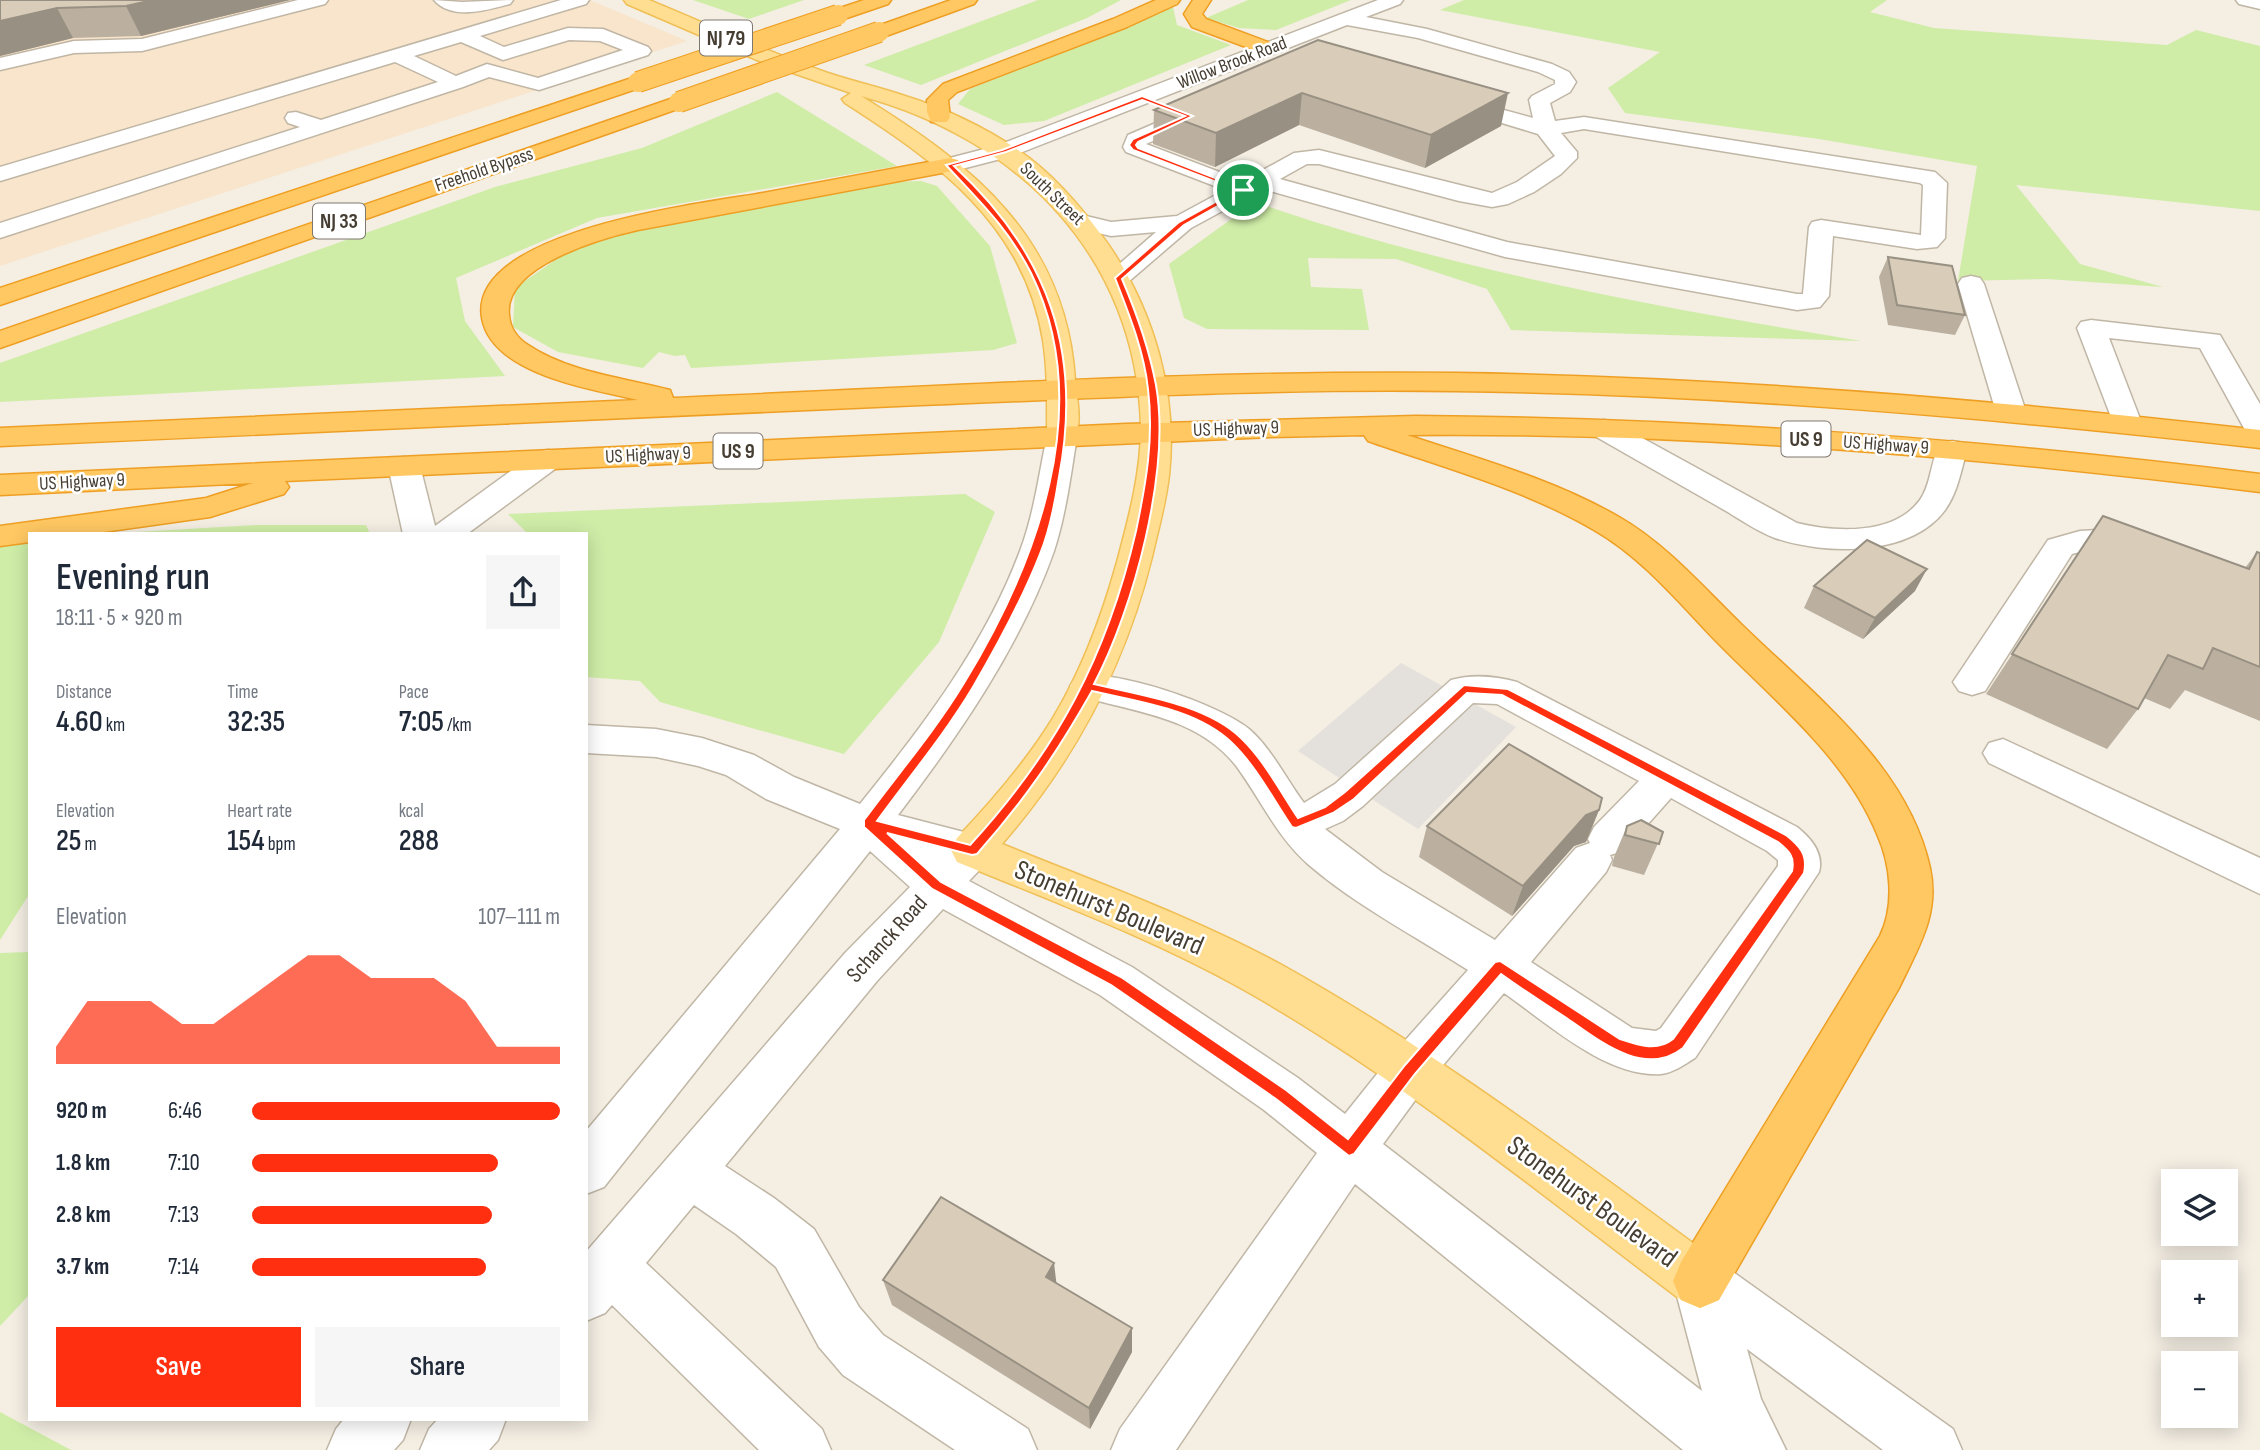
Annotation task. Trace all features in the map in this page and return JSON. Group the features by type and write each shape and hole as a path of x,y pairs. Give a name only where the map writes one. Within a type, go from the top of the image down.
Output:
{"highway":[{"name":"Freehold Bypass","path":"0,297 379,169 840,7 882,0"},
{"name":"Freehold Bypass","path":"0,340 968,0"},
{"path":"939,117 934,106 936,99 950,88 1120,23 1171,0"},
{"path":"1202,0 1193,14 1199,23 1266,50"},
{"path":"630,79 817,8 840,7"},
{"path":"695,406 586,376 526,356 502,336 496,321 495,303 508,282 524,267 566,244 595,234 628,225 950,165"},
{"name":"US Highway 9","path":"0,436 1062,390 1316,383 1475,383 1750,393 2011,412 2260,439"},
{"path":"1350,426 1511,479 1555,497 1608,524 1632,541 1654,558 1834,737 1862,770 1902,842 1910,873 1911,908 1883,974 1700,1281"},
{"name":"US Highway 9","path":"0,485 1156,431 1350,426 1604,429 1768,436 1952,450 2260,483"},
{"path":"29,532 210,507 321,471"},
{"path":"0,536 28,532"}],"main road":[{"name":"South Street","path":"633,0 818,76 912,104 1004,151 1034,174 1082,222 1118,278 1139,330 1152,387 1156,431"},
{"name":"South Street","path":"818,76 950,165 1002,220 1034,271 1057,338 1062,390 1062,436"},
{"name":"Schanck Road","path":"972,850 1013,806 1056,746 1089,686 1129,585 1154,472 1156,431"},
{"name":"Stonehurst Boulevard","path":"972,850 1174,932 1264,978 1410,1069 1700,1281"}],"street":[{"path":"0,64 74,47 142,45 319,0"},
{"path":"443,0 460,8 504,0"},
{"path":"0,174 580,0"},
{"name":"Willow Brook Road","path":"950,165 1004,151 1394,0"},
{"path":"2245,0 2260,4"},
{"path":"1118,278 1182,223 1302,158 1319,157 1467,196 1501,199 1553,170 1566,158 1566,152 1546,129 1539,100 1563,88 1566,82 1562,76 1545,68 1420,33 1387,29 1345,19"},
{"path":"1354,43 1387,29"},
{"path":"0,231 456,83 487,70 503,54 568,34 603,35 641,51 539,84 487,70"},
{"path":"464,36 503,54"},
{"path":"1266,50 1294,61"},
{"path":"398,56 456,83"},
{"path":"329,76 388,105"},
{"path":"1142,98 1197,113 1136,141 1134,147 1251,185 1505,249 1797,302 1811,301 1816,296 1821,227 1921,243 1933,238 1935,183 1923,175 1584,123 1546,129 1439,98"},
{"path":"245,101 321,127"},
{"path":"1082,222 1098,227 1123,229 1182,223"},
{"path":"1971,284 2011,412"},
{"path":"2126,424 2091,328 2210,341 2260,430"},
{"path":"1604,429 1785,530 1815,539 1845,541 1893,532 1930,509 1952,450"},
{"path":"588,1168 869,824 967,687 1012,605 1036,552 1049,507 1062,436"},
{"path":"448,532 548,459"},
{"path":"404,466 420,532"},
{"path":"1972,682 2060,547 2081,540 2099,539 2171,558"},
{"path":"1089,686 1168,706 1213,724 1235,739 1250,756 1296,824 1323,852 1615,1044 1628,1049 1662,1052 1678,1043 1798,873 1800,861 1795,849 1782,839 1504,691 1464,689 1349,795 1329,810 1296,824"},
{"path":"588,739 656,743 702,752 740,765 780,788 869,824 937,885 1116,981 1281,1094 1730,1450"},
{"path":"2003,753 2260,877"},
{"path":"1141,1450 1349,1149 1410,1069 1666,777"},
{"name":"Stonehurst Boulevard","path":"869,824 972,850"},
{"name":"Schanck Road","path":"598,1280 861,967 972,850"},
{"path":"689,1172 755,1216 795,1248 839,1327 863,1355 1007,1450"},
{"path":"598,1280 802,1450"},
{"path":"1700,1281 1735,1408 1756,1450"},
{"name":"Stonehurst Boulevard","path":"1700,1281 1932,1450"},
{"path":"357,1450 380,1421"}],"shaded area":[{"path":"0,0 590,0 687,41 0,266"},
{"path":"1401,663 1516,727 1418,829 1298,751"}],"green space":[{"path":"693,0 804,0 749,19"},
{"path":"1038,0 1121,0 1087,18 921,85 864,65"},
{"path":"1248,0 1351,0 1276,30 1239,28 1206,18"},
{"path":"1464,0 1887,0 1870,12 1934,28 2167,45 2196,30 2260,46 2260,211 2016,185 2080,264 2163,287 2047,279 1958,281 1977,166 1819,139 1625,113 1608,88 1660,52 1440,10"},
{"path":"1173,7 1177,25 1231,45 1044,121 1004,125 958,104 970,89"},
{"path":"777,92 897,166 597,218 456,278 465,321 505,376 0,402 0,363 495,187 642,148"},
{"path":"921,181 937,186 990,246 1017,343 993,350 691,368 685,355 675,356 659,352 643,368 558,352 513,327 515,288 571,249 614,235 893,182"},
{"path":"1255,202 1404,248 1479,267 1631,300 1861,341 1511,330 1487,289 1396,259 1308,258 1311,287 1362,289 1369,330 1207,329 1184,318 1169,264"},
{"path":"965,494 995,512 939,642 844,754 660,702 640,681 588,677 588,532 526,532 508,514"},
{"path":"258,525 366,525 369,532 136,532"},
{"path":"28,542 28,896 0,940 0,547"},
{"path":"28,952 28,1296 0,1326 0,953"},
{"path":"0,1412 71,1450 0,1450"}],"building":[{"path":"0,0 153,0 126,6 57,8 0,21"},
{"path":"1318,40 1508,93 1431,135 1302,93 1216,133 1154,110"},
{"path":"1888,257 1952,266 1965,315 1897,305"},
{"path":"2103,516 2249,569 2257,552 2260,553 2260,667 2213,648 2203,669 2168,655 2138,709 2012,654"},
{"path":"1867,540 1927,569 1875,618 1814,586"},
{"path":"1509,744 1602,798 1599,810 1586,815 1523,886 1427,826"},
{"path":"1641,820 1663,832 1659,844 1625,835 1627,826"},
{"path":"941,1197 1054,1263 1046,1277 1132,1328 1089,1408 883,1280"}],"route":[{"path":"1243,190 1136,149 1133,143 1136,141 1190,116 1142,98 1004,151 950,165 1002,220 1034,271 1057,338 1062,390 1062,436 1049,507 1036,552 1012,605 967,687 869,824 920,837 972,850 1013,806 1056,746 1089,686 1168,706 1213,724 1235,739 1250,756 1296,824 1329,810 1349,795 1464,689 1504,691 1782,839 1795,849 1800,861 1798,873 1678,1043 1670,1050 1639,1052 1615,1044 1500,966 1410,1069 1349,1149 1281,1094 1116,981 937,885 869,824 972,850 1013,806 1056,746 1103,656 1129,585 1154,472 1156,431 1152,387 1139,330 1118,278 1182,223 1243,190"}]}
